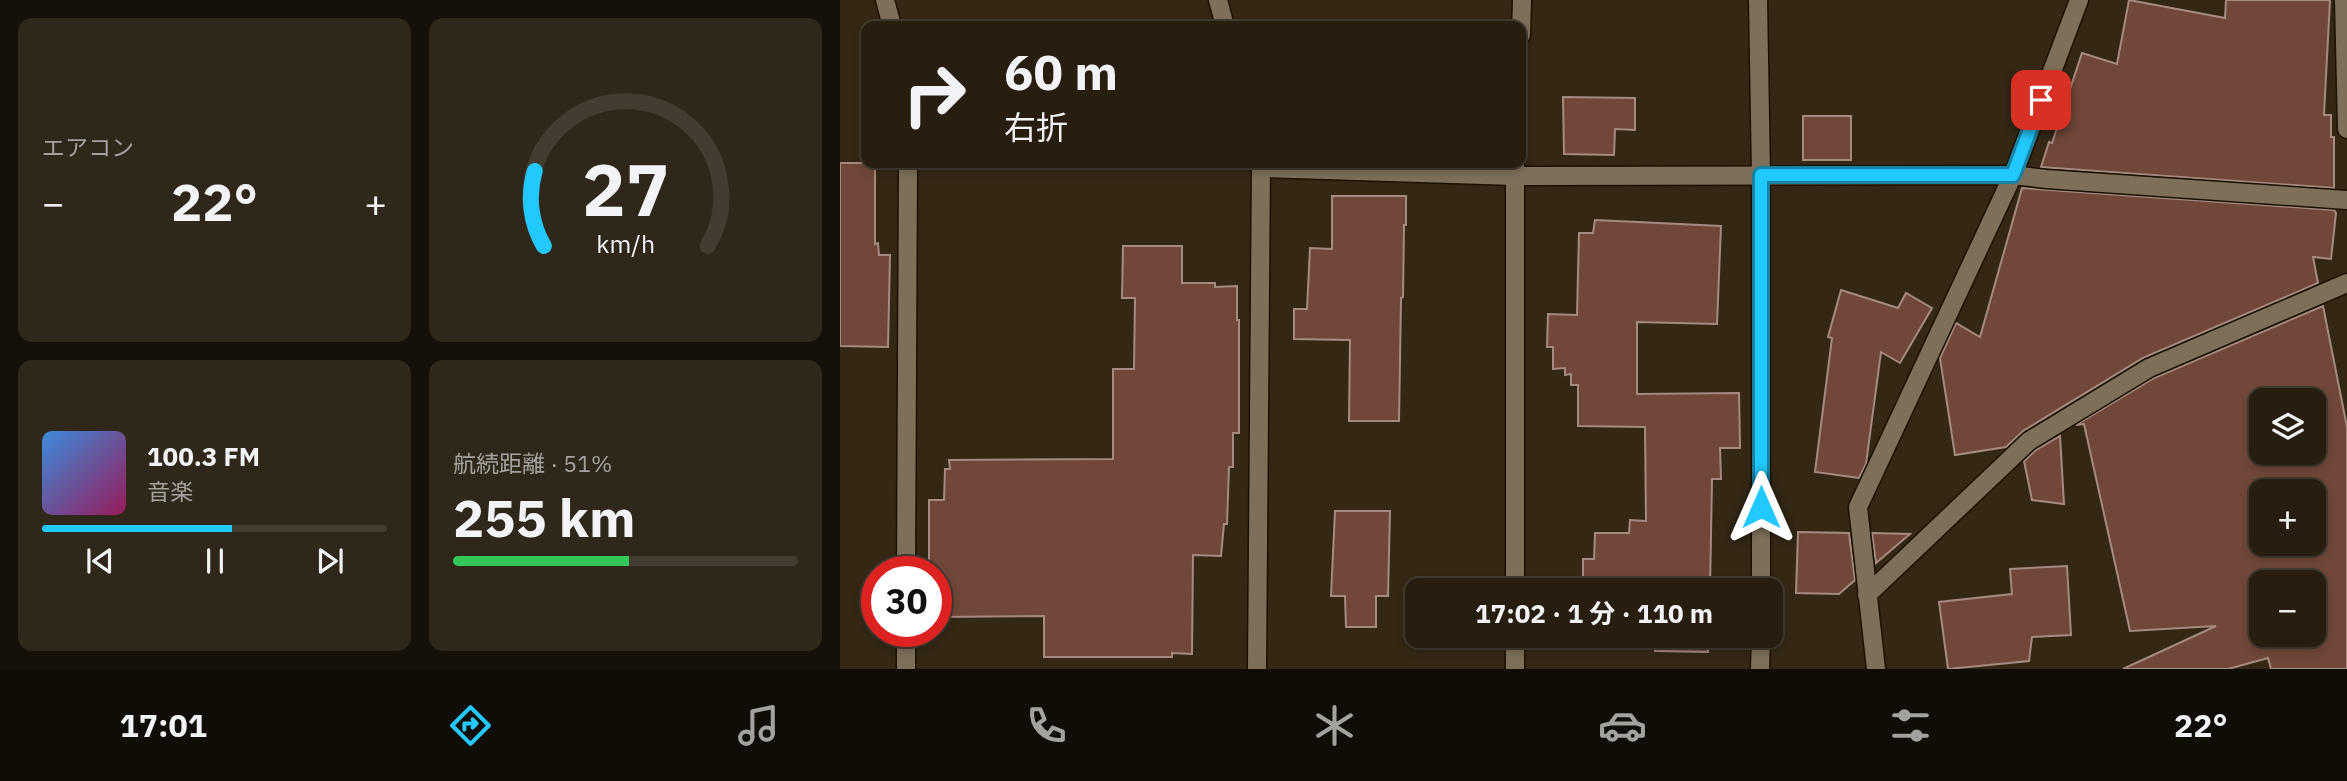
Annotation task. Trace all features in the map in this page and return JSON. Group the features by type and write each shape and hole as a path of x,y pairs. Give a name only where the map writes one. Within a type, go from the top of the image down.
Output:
{"street":[{"path":"886,0 891,21"},
{"path":"1218,0 1224,21"},
{"path":"1521,21 1522,0"},
{"path":"1758,0 1761,175 1760,578"},
{"path":"1876,669 1858,507 2013,175 2079,0"},
{"path":"2344,0 2347,129"},
{"path":"906,556 908,168"},
{"path":"1258,669 1262,168"},
{"path":"1431,168 1761,175 2013,175 2347,201"},
{"path":"1515,169 1515,578"},
{"path":"1867,595 2029,441 2149,368 2347,283"},
{"path":"906,647 906,669"},
{"path":"1515,648 1515,669"},
{"path":"1760,648 1760,669"}],"building":[{"path":"2129,0 2225,18 2226,0 2330,0 2324,115 2331,115 2334,188 2041,167 2049,142 2052,143 2082,53 2117,64"},
{"path":"1563,97 1635,98 1635,130 1615,129 1614,155 1564,154"},
{"path":"1803,116 1851,116 1851,160 1803,160"},
{"path":"840,163 861,163 861,168 875,168 875,244 878,243 879,255 890,255 888,347 840,346"},
{"path":"2022,188 2334,210 2336,213 2331,259 2313,257 2318,283 2143,358 2023,431 2006,447 1955,455 1940,358 1956,323 1980,337"},
{"path":"1332,196 1406,196 1399,421 1349,421 1350,340 1294,339 1294,309 1307,309 1310,248 1332,249"},
{"path":"1595,220 1721,226 1717,324 1637,322 1637,394 1739,393 1740,448 1720,448 1721,479 1712,479 1710,578 1583,578 1583,559 1594,559 1595,533 1629,533 1630,520 1646,521 1645,427 1578,426 1578,385 1571,385 1571,374 1565,375 1565,368 1553,369 1553,347 1547,347 1548,314 1577,315 1579,233 1593,233"},
{"path":"1123,246 1182,246 1182,283 1215,283 1215,287 1237,286 1239,433 1233,433 1233,467 1229,467 1227,524 1224,524 1221,556 1193,555 1192,654 1172,653 1172,657 1044,657 1044,616 952,617 952,556 929,556 929,500 944,500 945,469 950,469 949,460 1113,459 1113,369 1134,369 1135,298 1122,298"},
{"path":"1841,290 1898,308 1906,293 1932,308 1900,363 1881,352 1866,464 1859,478 1815,472 1832,338 1828,337"},
{"path":"2323,306 2347,427 2347,669 2271,669 2268,658 2228,669 2123,669 2216,626 2130,631 2084,424 2076,425 2154,378"},
{"path":"2060,436 2064,504 2032,500 2024,461 2036,450"},
{"path":"1335,511 1390,511 1388,596 1376,596 1376,627 1346,627 1345,596 1331,596"},
{"path":"1798,532 1849,533 1855,580 1839,594 1796,593"},
{"path":"1872,533 1910,534 1876,563"},
{"path":"2067,566 2071,635 2032,637 2029,661 1948,669 1939,602 2012,594 2010,569"},
{"path":"1655,648 1708,648 1708,652 1655,651"}],"route":[{"path":"1761,507 1761,175 2013,175 2041,100"}]}
